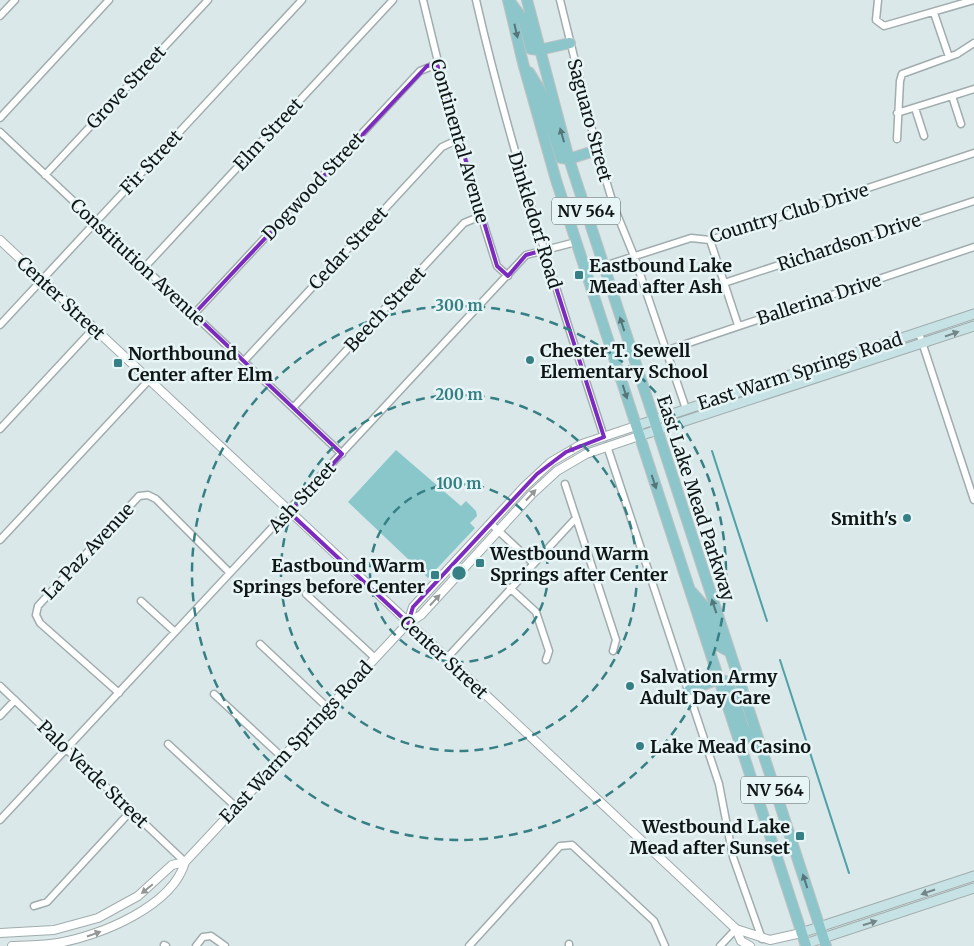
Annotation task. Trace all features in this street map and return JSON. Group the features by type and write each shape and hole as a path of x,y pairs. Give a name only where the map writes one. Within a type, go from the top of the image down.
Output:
{"main road":[{"path":"509,0 523,19 531,49 539,50 570,44"},
{"name":"East Lake Mead Parkway","path":"509,0 523,63 576,242 719,679 801,933 803,945"},
{"name":"East Lake Mead Parkway","path":"527,0 569,159 825,942"},
{"path":"523,63 540,90 558,155 564,160 597,150"},
{"name":"East Warm Springs Road","path":"636,426 974,314"},
{"name":"East Warm Springs Road","path":"639,436 974,326"},
{"path":"820,365 824,376"},
{"path":"688,588 705,608 717,645 730,652"},
{"path":"689,690 719,679 728,682 744,729 762,752"},
{"name":"Center Street","path":"801,933 974,876"},
{"path":"803,945 825,942 974,888"}],"street":[{"path":"0,16 15,0"},
{"path":"0,118 109,0"},
{"name":"Grove Street","path":"45,175 208,0"},
{"name":"Fir Street","path":"0,325 302,0"},
{"name":"Elm Street","path":"144,268 392,0"},
{"name":"Continental Avenue","path":"423,0 457,140 497,266 508,276"},
{"name":"Dinkledorf Road","path":"476,0 495,82 544,250 604,437"},
{"name":"Saguaro Street","path":"560,0 597,150 614,207 634,256 686,409"},
{"path":"878,0 876,20 880,24 892,26 973,0"},
{"path":"934,13 949,56"},
{"path":"897,139 897,113 902,74 949,56 974,43"},
{"name":"Dogwood Street","path":"194,314 420,71 437,64"},
{"path":"897,113 974,89"},
{"path":"952,96 961,124"},
{"path":"915,108 924,136"},
{"name":"Constitution Avenue","path":"0,132 342,454"},
{"name":"Cedar Street","path":"244,361 442,146 457,140"},
{"name":"Country Club Drive","path":"604,266 691,238 710,240 974,153"},
{"name":"Richardson Drive","path":"724,283 974,201"},
{"name":"Beech Street","path":"293,408 464,223 481,216"},
{"name":"Center Street","path":"0,240 736,929 762,938 778,939 801,933"},
{"path":"710,240 738,326"},
{"name":"Ash Street","path":"0,820 67,750 230,572 290,512 526,256 576,242"},
{"name":"Ballerina Drive","path":"665,351 974,247"},
{"path":"0,429 94,328"},
{"path":"919,333 974,500"},
{"path":"0,540 149,380"},
{"name":"East Warm Springs Road","path":"408,623 413,607 490,523 551,462 566,452 636,426"},
{"name":"East Warm Springs Road","path":"12,946 56,944 80,939 125,921 165,892 182,874 185,862 282,757 408,623 421,615 498,531 557,471 586,454 639,436"},
{"path":"607,446 719,784 733,857 762,938"},
{"path":"565,484 616,640 613,651"},
{"name":"La Paz Avenue","path":"119,692 40,624 36,616 38,606 85,554 139,496 148,495 156,499 230,572"},
{"path":"446,659 576,518"},
{"path":"490,523 533,563"},
{"path":"510,588 536,612 549,651 546,660"},
{"path":"306,594 375,658"},
{"path":"141,601 175,632"},
{"path":"260,644 328,708"},
{"name":"Palo Verde Street","path":"0,686 185,862"},
{"path":"214,694 282,757"},
{"path":"0,716 15,700"},
{"path":"168,744 236,807"},
{"path":"34,906 47,902 131,811"},
{"path":"469,946 560,846 568,844 654,921 665,946"},
{"name":"East Warm Springs Road","path":"0,933 54,930 98,918 138,896 172,865 185,862"},
{"path":"720,946 736,929"},
{"name":"Center Street","path":"736,929 741,941 750,946"},
{"path":"196,946 204,938 211,936 225,946"}],"highlighted area":[{"path":"437,64 497,266 508,276 526,255 544,250 604,437 566,452 537,474 413,607 408,623 289,512 342,454 194,314 427,66"}],"shaded area":[{"path":"396,450 461,506 466,501 476,511 477,516 470,523 475,528 428,578 348,502"}],"waterway":[{"path":"712,451 767,621"},
{"path":"780,660 849,873"}],"place":[{"name":"Eastbound Lake Mead after Ash","path":"579,275"},
{"name":"Chester T. Sewell Elementary School","path":"530,360"},
{"name":"Northbound Center after Elm","path":"118,363"},
{"name":"Smith's","path":"907,518"},
{"name":"Westbound Warm Springs after Center","path":"480,563"},
{"name":"Eastbound Warm Springs before Center","path":"435,575"},
{"name":"Salvation Army Adult Day Care","path":"630,686"},
{"name":"Lake Mead Casino","path":"640,746"},
{"name":"Westbound Lake Mead after Sunset","path":"800,836"}]}
